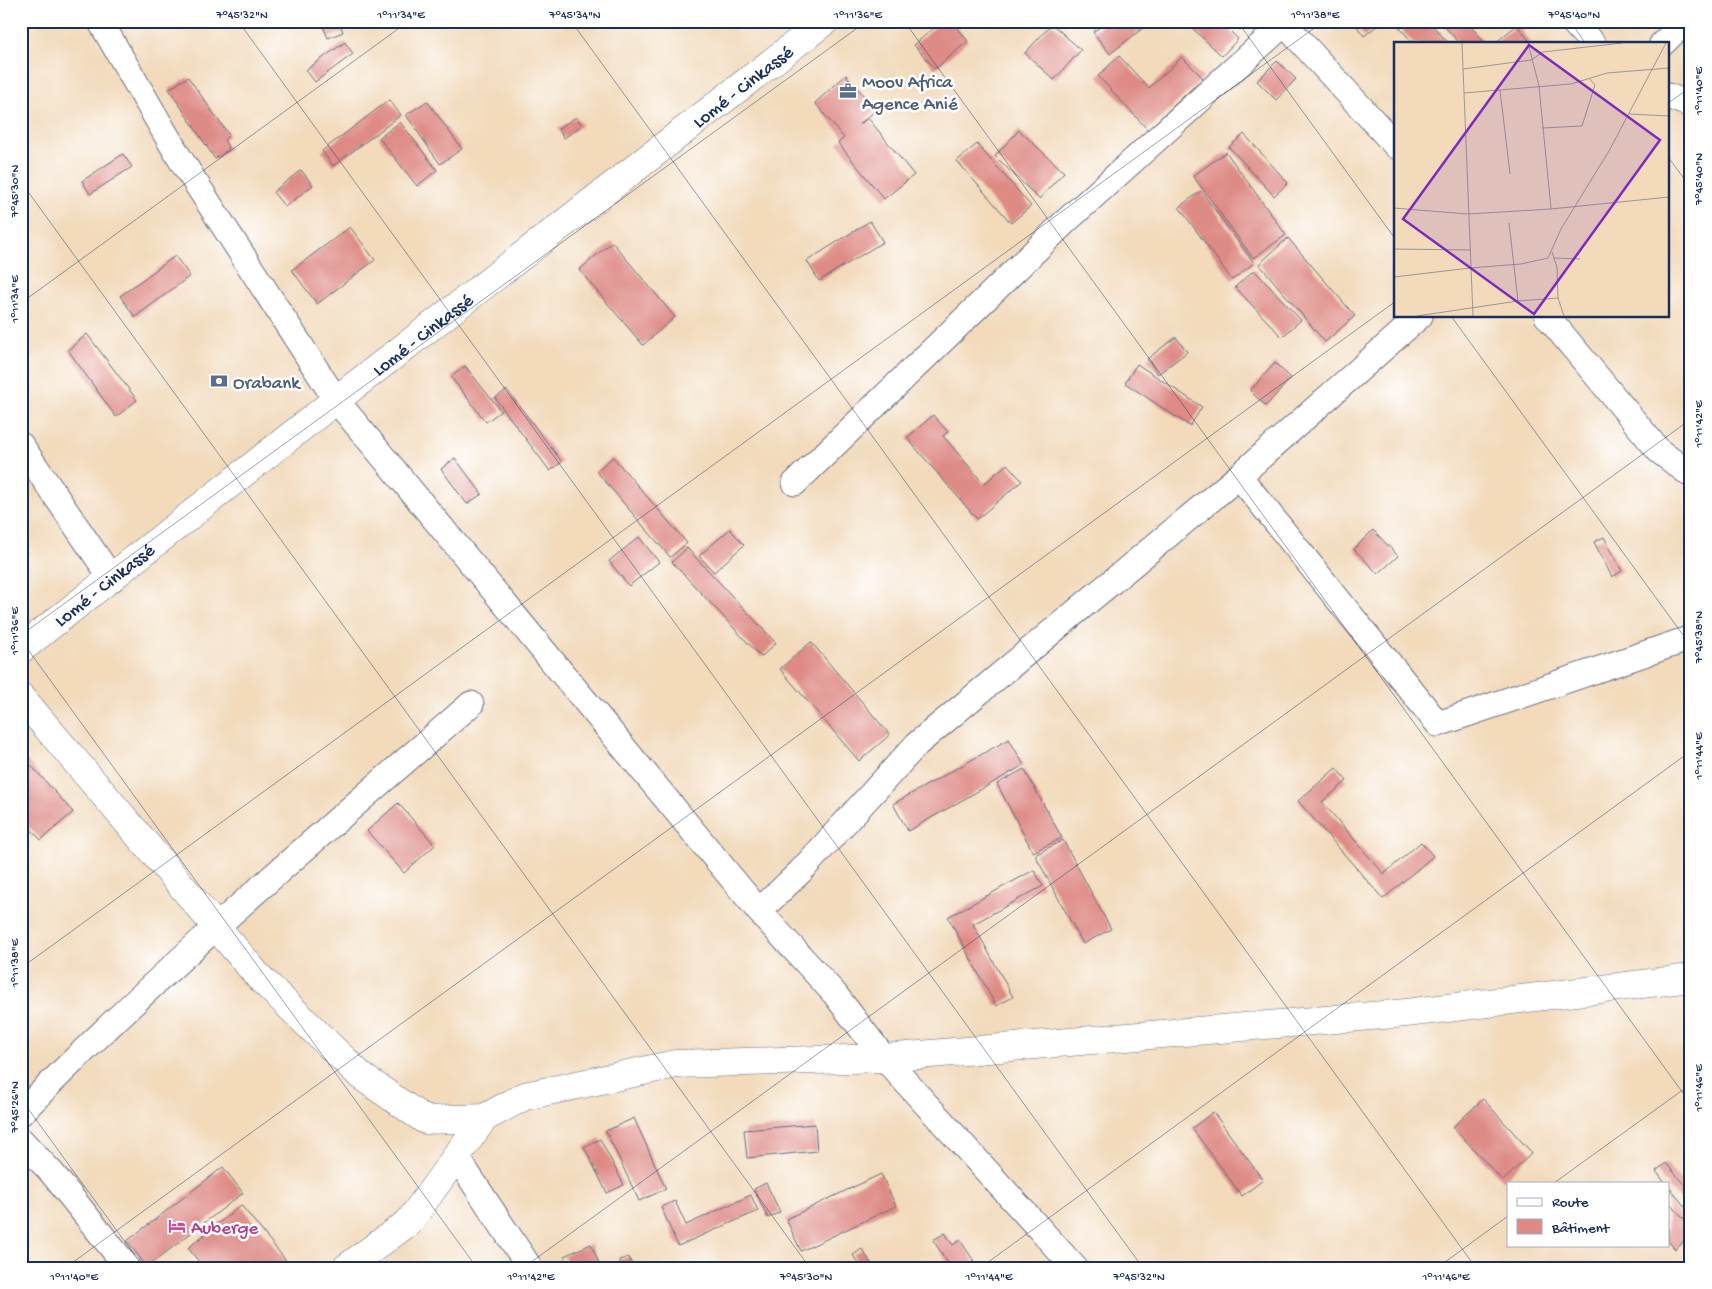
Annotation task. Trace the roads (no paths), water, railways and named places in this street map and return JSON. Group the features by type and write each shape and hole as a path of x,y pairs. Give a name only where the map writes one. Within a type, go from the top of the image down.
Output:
{"main road":[{"name":"Lomé - Cinkassé","path":"21,650 336,400 824,21"},
{"path":"21,697 258,976 361,1076 424,1120 484,1118"},
{"path":"346,1268 409,1222 484,1118 525,1096 676,1064 884,1058 1406,1013 1691,978"}],"street":[{"path":"100,21 179,157 336,400 759,911 834,993 884,1058 1075,1268"},
{"path":"1572,21 1591,42"},
{"path":"1664,42 1686,21"},
{"path":"795,482 1065,222 1283,23 1394,144"},
{"path":"1670,97 1691,105"},
{"path":"759,911 800,872 917,744 1239,476 1418,318"},
{"path":"1549,318 1660,451 1691,475"},
{"path":"21,445 112,579"},
{"path":"1239,476 1438,724 1691,638"},
{"path":"21,1113 85,1048 216,927 471,704"},
{"path":"21,1140 52,1173 128,1268"},
{"path":"456,1156 530,1268"}],"place":[{"name":"Moov Africa Agence Anié","path":"848,91"},
{"name":"Orabank","path":"219,381"},
{"name":"Auberge","path":"177,1226"}]}
